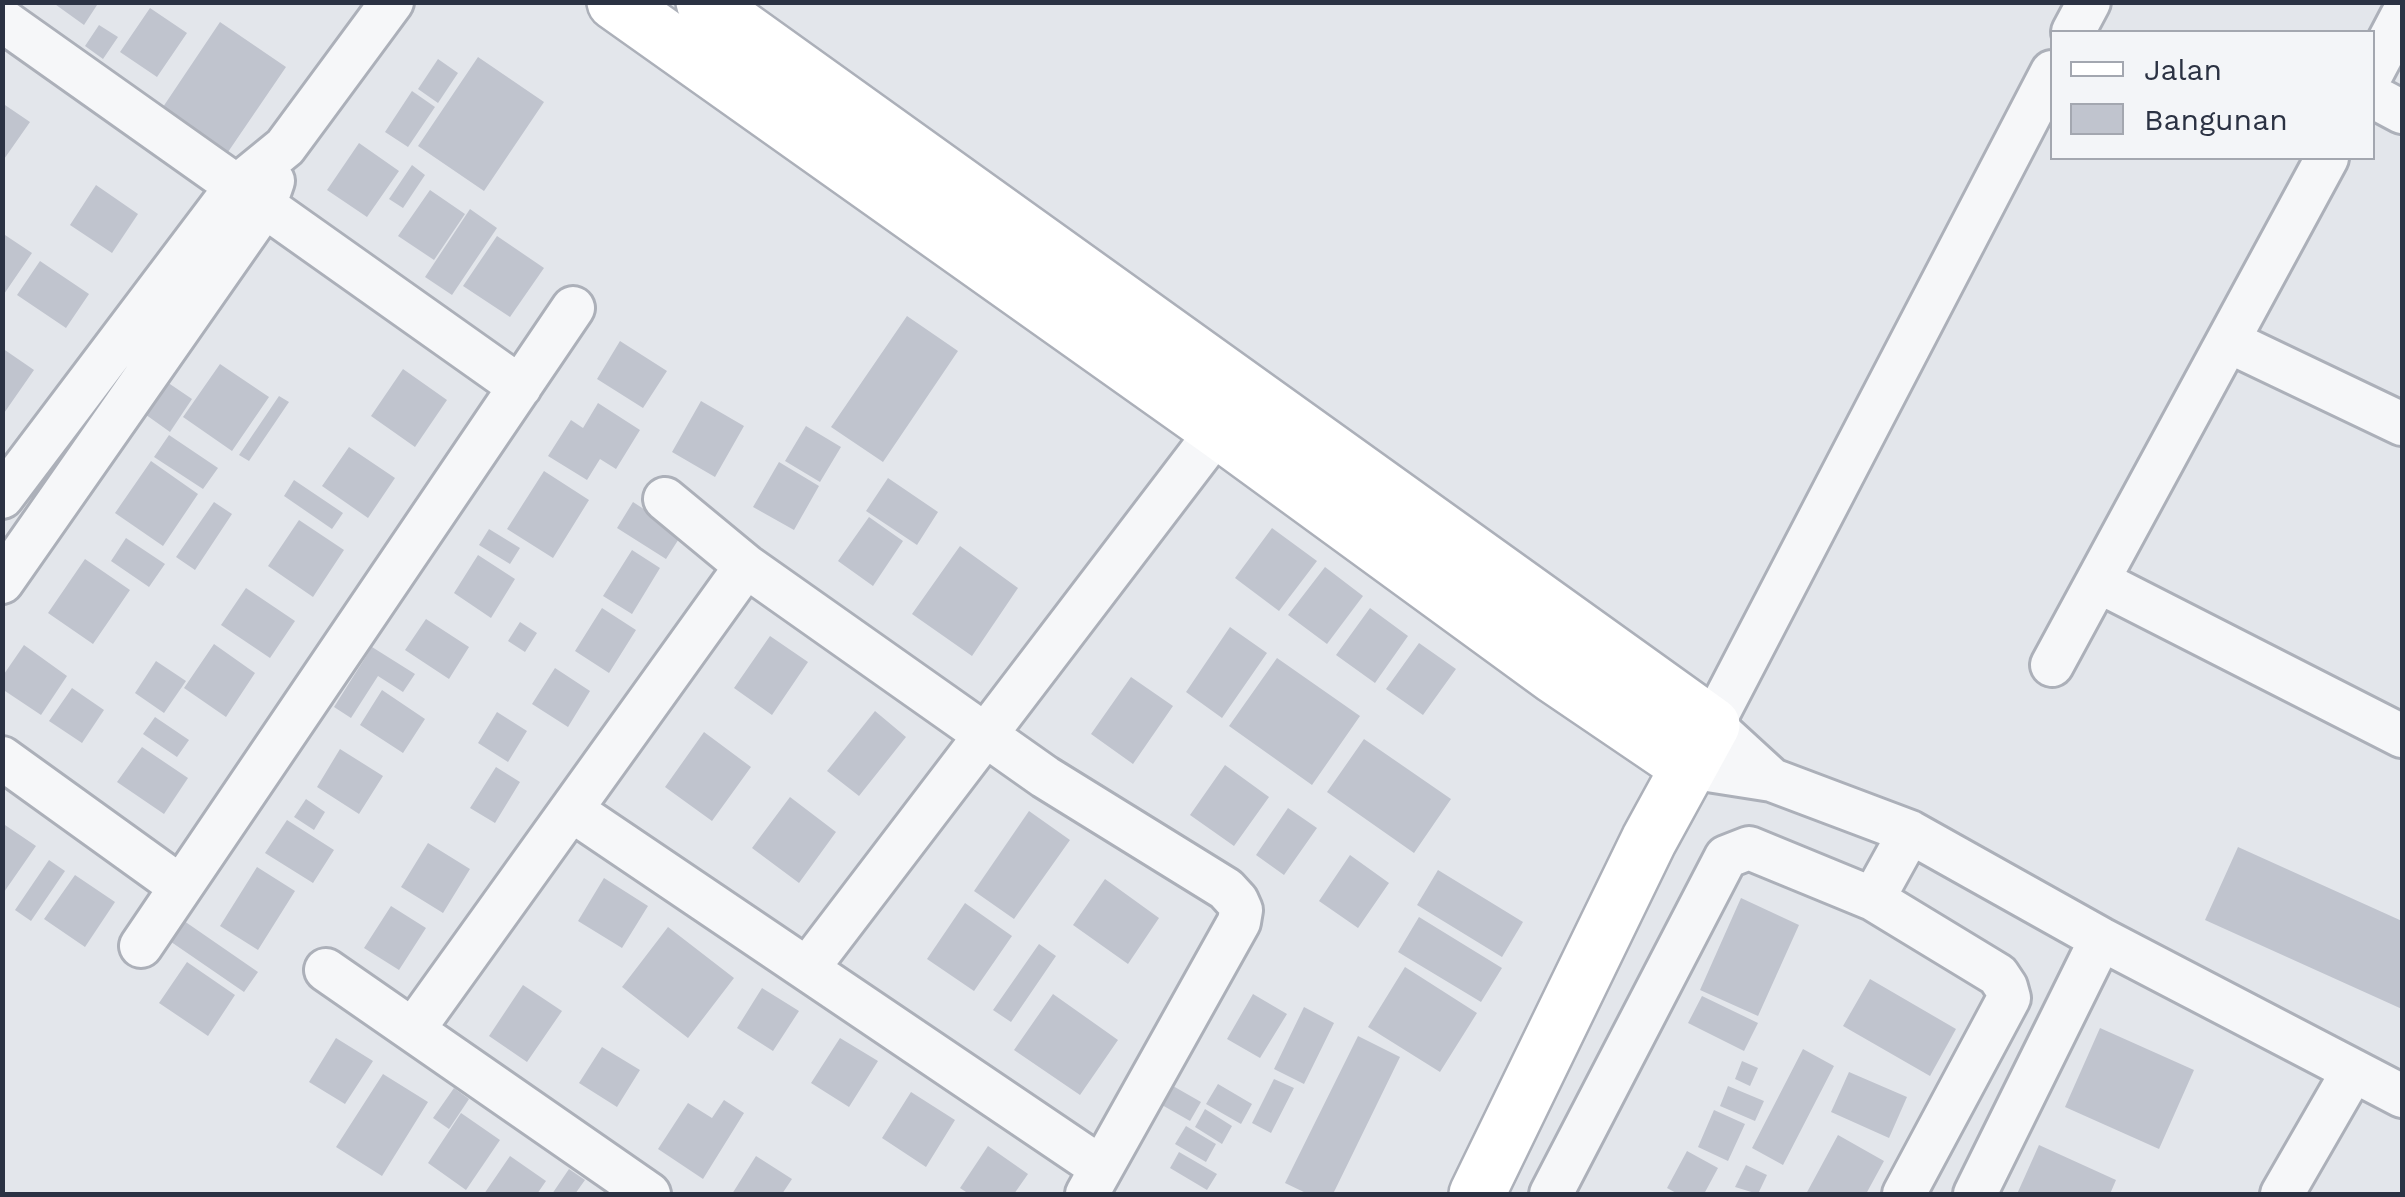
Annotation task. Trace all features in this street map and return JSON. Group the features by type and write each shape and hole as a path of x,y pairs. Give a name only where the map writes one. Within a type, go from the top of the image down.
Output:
{"street":[{"path":"2,582 134,399 250,197 392,2"},
{"path":"614,2 1233,411"},
{"path":"704,2 1233,411 1700,746 1772,780 1910,832 2101,939 2402,1096"},
{"path":"2074,30 2089,2"},
{"path":"2375,66 2402,16"},
{"path":"2,20 520,387"},
{"path":"1477,1194 1648,840 2050,76"},
{"path":"2375,98 2402,112"},
{"path":"2052,664 2326,160"},
{"path":"2,497 99,370 250,197"},
{"path":"141,946 573,308"},
{"path":"2228,341 2402,424"},
{"path":"99,370 134,399"},
{"path":"807,969 1233,411"},
{"path":"573,811 807,969 1094,1181 1230,938 1241,910 1226,889 1045,777 746,566 664,499"},
{"path":"413,1030 746,566"},
{"path":"2098,581 2402,736"},
{"path":"2,758 180,887"},
{"path":"1873,899 1910,832"},
{"path":"1551,1194 1726,857 1749,848 1873,899 1998,975 2009,998 1904,1194"},
{"path":"1976,1194 2101,939"},
{"path":"326,970 648,1194"},
{"path":"2282,1194 2353,1071"}],"building":[{"path":"52,2 99,2 84,25"},
{"path":"150,8 187,33 157,77 120,52"},
{"path":"220,22 286,67 228,152 163,107"},
{"path":"99,25 118,37 103,59 85,46"},
{"path":"478,57 544,102 484,191 418,146"},
{"path":"438,59 458,73 438,103 418,89"},
{"path":"412,91 435,107 408,147 385,132"},
{"path":"2,103 30,122 2,162"},
{"path":"359,143 399,171 367,217 327,190"},
{"path":"412,165 425,175 403,208 389,199"},
{"path":"96,185 138,214 112,253 70,225"},
{"path":"430,190 465,214 434,260 398,236"},
{"path":"470,209 497,228 452,295 425,277"},
{"path":"2,233 32,253 2,297"},
{"path":"497,236 544,268 510,317 463,286"},
{"path":"40,261 89,294 66,328 17,295"},
{"path":"907,316 958,351 883,462 831,427"},
{"path":"620,341 667,371 643,408 597,379"},
{"path":"2,348 34,370 2,416"},
{"path":"220,364 269,397 232,451 183,417"},
{"path":"403,369 447,400 415,447 371,416"},
{"path":"164,380 192,399 170,432 142,412"},
{"path":"279,396 289,402 249,461 239,455"},
{"path":"701,401 744,426 715,477 672,452"},
{"path":"598,403 640,430 616,469 600,459 587,480 548,456 571,420 583,428"},
{"path":"806,426 841,447 820,482 785,461"},
{"path":"169,435 218,468 203,489 154,457"},
{"path":"349,447 395,478 368,518 322,486"},
{"path":"151,461 198,494 163,546 115,513"},
{"path":"779,462 819,486 794,530 753,507"},
{"path":"544,471 589,500 553,558 507,529"},
{"path":"888,478 938,512 917,545 866,511"},
{"path":"294,480 343,513 332,529 284,496"},
{"path":"214,502 232,514 195,570 176,557"},
{"path":"633,502 682,534 666,559 617,528"},
{"path":"869,517 903,541 873,586 838,561"},
{"path":"299,520 344,550 313,597 268,566"},
{"path":"1272,528 1317,561 1279,611 1235,578"},
{"path":"489,529 520,548 510,564 479,545"},
{"path":"126,538 165,564 149,587 111,561"},
{"path":"960,546 1018,588 972,656 912,614"},
{"path":"632,550 660,568 632,614 603,596"},
{"path":"478,555 515,579 491,618 454,593"},
{"path":"85,559 130,590 93,644 48,613"},
{"path":"1325,567 1363,596 1327,644 1288,615"},
{"path":"246,588 295,621 270,658 221,625"},
{"path":"602,608 636,630 609,673 575,651"},
{"path":"1370,608 1408,636 1375,683 1336,655"},
{"path":"426,619 469,647 449,679 405,650"},
{"path":"520,622 537,633 525,652 508,641"},
{"path":"1230,627 1267,653 1222,718 1186,692"},
{"path":"770,636 808,662 772,715 734,688"},
{"path":"1419,643 1456,669 1423,715 1386,689"},
{"path":"214,644 255,673 226,717 184,688"},
{"path":"24,645 67,676 41,715 2,689 2,677"},
{"path":"372,647 415,674 403,692 378,676 351,718 334,707"},
{"path":"1277,658 1360,716 1312,785 1229,726"},
{"path":"156,661 186,681 164,713 135,693"},
{"path":"555,668 590,691 568,727 532,704"},
{"path":"1131,677 1173,706 1133,764 1091,734"},
{"path":"72,688 104,710 82,743 49,721"},
{"path":"382,690 425,719 403,753 360,725"},
{"path":"875,711 906,737 859,796 827,771"},
{"path":"497,712 527,731 508,762 478,743"},
{"path":"155,717 189,740 177,757 143,734"},
{"path":"704,732 751,767 712,821 665,787"},
{"path":"1364,739 1451,799 1414,853 1327,792"},
{"path":"142,747 188,778 164,814 117,782"},
{"path":"340,749 383,776 359,814 317,787"},
{"path":"1225,765 1269,797 1234,846 1190,815"},
{"path":"496,767 520,782 495,823 470,808"},
{"path":"790,797 836,832 799,883 752,848"},
{"path":"306,799 325,812 314,830 294,817"},
{"path":"1288,808 1317,828 1284,875 1256,855"},
{"path":"1029,811 1070,840 1014,919 974,891"},
{"path":"287,820 334,850 313,883 265,853"},
{"path":"2,823 36,846 2,895"},
{"path":"428,843 470,869 443,913 401,887"},
{"path":"2238,847 2402,921 2402,1009 2205,920"},
{"path":"1350,855 1389,883 1358,928 1319,901"},
{"path":"49,860 65,871 31,921 15,910"},
{"path":"257,867 295,891 258,950 220,926"},
{"path":"1438,870 1523,922 1502,957 1417,905"},
{"path":"75,875 115,902 85,947 44,919"},
{"path":"604,878 648,906 622,948 578,921"},
{"path":"1105,879 1159,918 1128,964 1073,925"},
{"path":"1741,898 1799,925 1758,1016 1700,990"},
{"path":"965,903 1012,936 974,991 927,959"},
{"path":"391,906 426,928 399,970 364,948"},
{"path":"174,914 258,972 244,992 161,935"},
{"path":"1419,917 1502,968 1481,1002 1398,952"},
{"path":"668,927 734,978 688,1038 622,987"},
{"path":"1039,944 1056,956 1011,1022 993,1010"},
{"path":"187,962 235,995 208,1036 159,1003"},
{"path":"1405,967 1477,1013 1440,1072 1368,1027"},
{"path":"1870,979 1956,1029 1930,1076 1843,1026"},
{"path":"523,985 562,1011 527,1062 489,1036"},
{"path":"762,988 799,1011 773,1051 737,1028"},
{"path":"1053,994 1118,1040 1080,1095 1014,1050"},
{"path":"1253,994 1287,1014 1260,1058 1227,1039"},
{"path":"1702,996 1758,1023 1744,1051 1688,1023"},
{"path":"1304,1007 1334,1023 1304,1084 1274,1069"},
{"path":"2100,1028 2194,1070 2159,1149 2065,1107"},
{"path":"1358,1036 1400,1057 1333,1194 1308,1194 1285,1183"},
{"path":"336,1038 373,1061 345,1104 309,1082"},
{"path":"840,1038 878,1061 849,1107 811,1083"},
{"path":"602,1047 640,1070 617,1107 579,1083"},
{"path":"1803,1049 1834,1066 1783,1165 1752,1148"},
{"path":"1742,1061 1758,1068 1750,1086 1735,1079"},
{"path":"1849,1072 1907,1097 1889,1138 1831,1112"},
{"path":"383,1074 428,1102 382,1176 336,1147"},
{"path":"1274,1079 1294,1088 1271,1133 1252,1123"},
{"path":"1218,1084 1252,1104 1241,1124 1206,1104"},
{"path":"1173,1086 1201,1102 1190,1121 1162,1105"},
{"path":"1728,1086 1764,1101 1755,1121 1720,1106"},
{"path":"454,1088 469,1099 449,1129 433,1118"},
{"path":"911,1092 955,1120 926,1167 882,1138"},
{"path":"724,1100 744,1113 703,1179 658,1149 688,1103 712,1118"},
{"path":"1205,1109 1232,1126 1222,1144 1195,1127"},
{"path":"1714,1110 1745,1124 1728,1161 1698,1147"},
{"path":"461,1113 500,1140 466,1190 428,1163"},
{"path":"1186,1126 1216,1144 1206,1162 1175,1144"},
{"path":"1838,1135 1884,1161 1866,1194 1806,1194"},
{"path":"2039,1145 2116,1180 2110,1194 2017,1194"},
{"path":"988,1146 1028,1174 1014,1194 969,1194 960,1188"},
{"path":"1687,1151 1718,1168 1704,1194 1678,1194 1667,1188"},
{"path":"1179,1152 1217,1174 1207,1190 1170,1168"},
{"path":"510,1156 546,1181 537,1194 484,1194"},
{"path":"756,1156 792,1179 782,1194 732,1194"},
{"path":"1746,1165 1767,1175 1758,1194 1735,1187"},
{"path":"569,1169 585,1180 575,1194 552,1194"}]}
